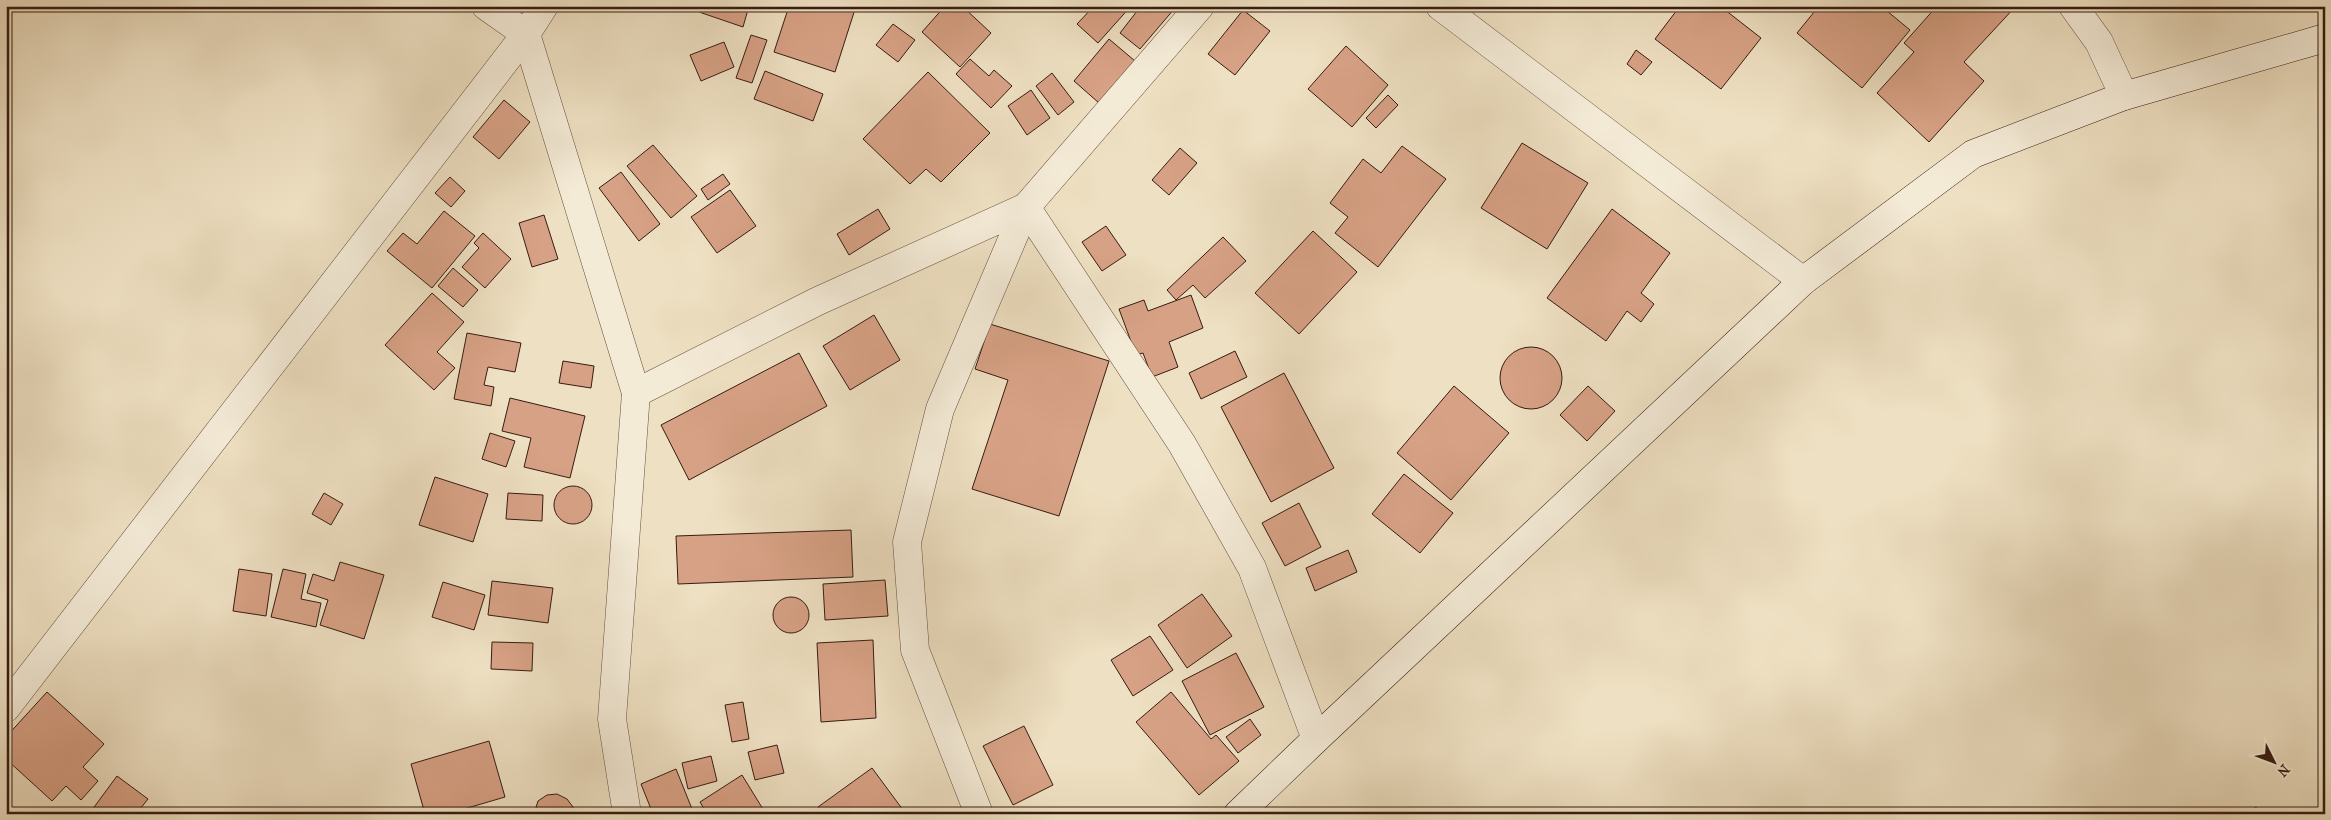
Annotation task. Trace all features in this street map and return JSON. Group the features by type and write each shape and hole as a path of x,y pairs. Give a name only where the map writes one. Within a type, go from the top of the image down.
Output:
{"street":[{"path":"486,6 526,34 636,393 612,719 626,814"},
{"path":"6,708 526,34 544,6"},
{"path":"979,814 915,650 907,542 940,409 1026,207 1200,6"},
{"path":"1440,6 1803,282"},
{"path":"2073,6 2099,42 2124,96"},
{"path":"1238,814 1803,282 1973,154 2124,96 2325,38"},
{"path":"636,393 818,301 1026,207"},
{"path":"1026,207 1182,444 1252,568 1316,739"}],"building":[{"path":"701,6 749,6 743,27 699,12"},
{"path":"789,6 856,6 835,72 774,52"},
{"path":"945,6 962,6 991,33 960,67 922,32"},
{"path":"1094,6 1131,6 1098,43 1077,24"},
{"path":"1141,6 1175,8 1140,49 1120,33"},
{"path":"1680,6 1720,6 1761,38 1721,89 1655,39"},
{"path":"1819,6 1881,6 1910,30 1862,88 1797,33"},
{"path":"1937,6 2016,6 1964,62 1984,81 1929,142 1877,93 1914,52 1904,43"},
{"path":"1243,10 1270,31 1235,75 1208,54"},
{"path":"893,24 915,40 898,62 876,45"},
{"path":"751,35 767,40 752,83 736,78"},
{"path":"1109,39 1135,61 1099,103 1074,81"},
{"path":"724,42 734,67 701,81 690,55"},
{"path":"1346,46 1388,85 1352,127 1308,89"},
{"path":"1636,50 1652,62 1641,75 1627,64"},
{"path":"970,59 989,76 994,70 1012,86 991,108 956,74"},
{"path":"765,71 823,94 813,121 754,99"},
{"path":"928,72 990,133 941,182 926,169 910,184 863,139"},
{"path":"1052,73 1074,102 1058,115 1036,86"},
{"path":"1031,90 1050,118 1027,135 1008,106"},
{"path":"1388,95 1398,105 1376,128 1366,118"},
{"path":"504,100 530,122 499,159 473,137"},
{"path":"1522,143 1588,183 1547,249 1481,208"},
{"path":"653,145 697,196 671,218 627,166"},
{"path":"1402,146 1446,179 1378,267 1335,233 1348,217 1330,203 1363,159 1381,173"},
{"path":"1180,148 1197,163 1169,195 1152,180"},
{"path":"621,172 660,224 639,241 599,188"},
{"path":"723,174 730,184 708,200 701,189"},
{"path":"450,177 465,191 451,207 435,193"},
{"path":"730,190 756,226 717,253 691,217"},
{"path":"878,209 890,229 849,255 837,234"},
{"path":"1612,209 1670,253 1641,293 1654,304 1641,322 1627,311 1606,341 1547,298"},
{"path":"444,211 475,236 432,288 387,251 403,233 417,244"},
{"path":"544,215 558,259 532,267 519,223"},
{"path":"1106,226 1126,255 1102,271 1082,242"},
{"path":"1313,231 1357,272 1299,334 1255,293"},
{"path":"483,233 511,259 485,288 462,267 479,248 474,243"},
{"path":"1223,237 1246,261 1205,298 1193,285 1176,300 1167,290"},
{"path":"453,268 478,290 463,307 438,286"},
{"path":"432,293 464,322 437,352 455,368 434,390 385,345"},
{"path":"1191,295 1203,328 1169,342 1178,367 1152,377 1143,353 1136,355 1119,309 1144,300 1148,311"},
{"path":"874,315 900,360 850,390 823,346"},
{"path":"990,324 1109,361 1059,516 972,489 1008,380 975,369"},
{"path":"467,333 521,343 515,372 488,367 484,385 494,387 491,406 454,399"},
{"path":"1531,347 1543,350 1553,356 1559,366 1562,378 1559,390 1553,400 1543,406 1531,409 1519,406 1509,400 1503,390 1500,378 1503,366 1509,356 1519,350"},
{"path":"1235,351 1247,377 1201,399 1189,373"},
{"path":"799,353 827,406 689,480 661,425"},
{"path":"563,361 594,366 591,388 559,383"},
{"path":"1284,373 1334,468 1271,502 1221,407"},
{"path":"1454,386 1509,433 1451,500 1397,453"},
{"path":"1588,386 1615,411 1587,441 1560,415"},
{"path":"510,398 585,416 570,478 524,467 531,438 502,431"},
{"path":"490,433 515,441 506,467 482,459"},
{"path":"1404,474 1453,513 1420,553 1372,514"},
{"path":"435,477 488,494 473,542 419,525"},
{"path":"573,486 586,492 592,505 586,518 573,524 560,518 554,505 560,492"},
{"path":"324,493 343,504 331,525 312,514"},
{"path":"508,493 543,495 542,521 506,519"},
{"path":"1299,503 1321,547 1285,566 1262,523"},
{"path":"851,530 853,577 678,584 676,536"},
{"path":"1348,550 1357,572 1315,591 1306,568"},
{"path":"340,562 384,575 364,639 320,625 328,600 307,593 313,574 334,581"},
{"path":"239,569 272,574 266,616 233,611"},
{"path":"283,569 306,574 301,599 321,603 316,627 271,617"},
{"path":"885,580 888,616 825,620 823,584"},
{"path":"492,581 553,588 548,623 488,615"},
{"path":"443,582 485,595 474,630 432,617"},
{"path":"1202,594 1232,636 1187,668 1158,625"},
{"path":"791,597 798,598 804,602 808,608 808,622 804,628 798,632 791,633 784,632 778,628 774,622 773,615 774,608 778,602 784,598"},
{"path":"1150,636 1173,670 1133,696 1111,660"},
{"path":"873,640 876,718 821,722 817,643"},
{"path":"492,642 533,643 532,671 491,669"},
{"path":"1236,653 1264,707 1210,735 1182,681"},
{"path":"47,692 104,744 83,767 98,781 81,800 66,786 52,801 6,759 6,737"},
{"path":"1171,692 1211,739 1216,735 1239,761 1199,795 1136,722"},
{"path":"743,702 749,739 732,742 725,705"},
{"path":"1250,719 1261,735 1238,753 1226,737"},
{"path":"1024,726 1053,785 1013,805 983,746"},
{"path":"489,741 505,797 447,814 425,814 411,764"},
{"path":"777,745 784,773 755,780 748,752"},
{"path":"711,756 717,781 688,789 682,763"},
{"path":"872,768 906,814 823,814 818,807"},
{"path":"676,769 694,814 653,814 641,784"},
{"path":"742,775 766,814 707,814 700,802"},
{"path":"117,776 148,799 136,814 89,814"},
{"path":"557,794 567,799 573,807 573,814 534,814 538,801 547,795"},
{"path":"2256,807 2260,814 2245,814"}]}
